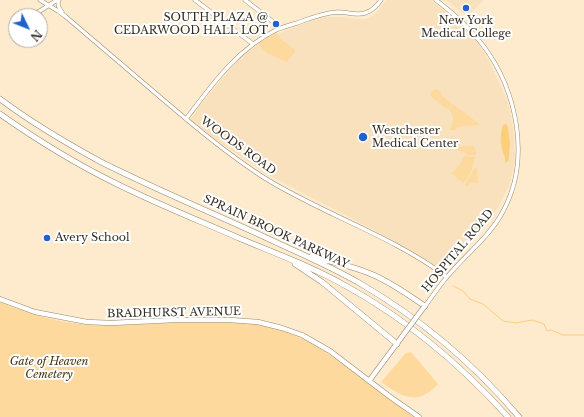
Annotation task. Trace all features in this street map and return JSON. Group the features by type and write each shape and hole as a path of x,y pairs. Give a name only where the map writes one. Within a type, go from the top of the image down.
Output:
{"highway":[{"name":"SPRAIN BROOK PARKWAY","path":"0,99 46,130 101,162 331,268 391,302 419,322 472,366 519,417"},
{"name":"SPRAIN BROOK PARKWAY","path":"0,114 55,150 110,181 317,271 347,286 405,323 428,341 459,367 508,417"},
{"path":"295,251 367,272 393,285 425,307"},
{"path":"280,255 313,275 397,343"}],"main road":[{"name":"BRADHURST AVENUE","path":"0,299 35,312 87,322 111,323 189,319 246,321 270,324 292,331 312,340 330,351 419,417"},
{"name":"HOSPITAL ROAD","path":"369,381 425,307"}],"street":[{"name":"WOODS ROAD","path":"40,0 65,16 219,146 264,177 298,196 405,250 428,263 447,277"},
{"path":"44,8 58,0 58,6 65,16"},
{"path":"195,0 253,44"},
{"path":"245,0 276,24 278,29"},
{"path":"186,119 230,64 253,44 278,29 314,17 338,12 363,14 374,9 381,0"},
{"name":"HOSPITAL ROAD","path":"425,307 447,277 493,226 504,209 515,182 518,150 515,118 508,94 490,56 468,27 436,0"}],"shaded area":[{"name":"Westchester Medical Center","path":"386,0 431,0 464,27 477,42 488,59 507,100 511,116 514,135 515,161 509,186 499,206 487,224 446,272 385,236 265,173 215,139 191,120 198,108 229,70 246,52 266,39 305,23 325,17 367,19 377,12"},
{"name":"New York Medical College","path":"446,0 484,0 467,16"},
{"path":"506,124 508,127 510,144 509,157 506,163 502,149 501,132 503,125"}],"green space":[{"path":"276,33 295,50 287,62 267,53 259,45 260,42"},
{"path":"436,89 441,92 440,94 452,104 449,109 445,108 431,96 431,92"},
{"path":"453,104 479,125 457,127 456,130 449,130 453,123 453,115 449,110"},
{"path":"474,146 476,153 475,155 468,155 463,151 462,153 456,149 458,147"},
{"path":"465,155 470,157 475,156 473,167 463,183 451,173 453,173"},
{"path":"477,168 478,183 471,182 467,186 465,184 474,169"},
{"name":"Gate of Heaven Cemetery","path":"0,302 49,318 87,325 210,321 269,326 301,338 321,349 414,417 0,417"},
{"path":"411,352 438,384 422,396 404,396 381,382 406,353"}],"waterway":[{"path":"453,286 463,291 470,299 483,304 503,321 516,323 532,320 544,324 547,331 551,330 563,335 584,335"}],"place":[{"name":"New York Medical College","path":"466,8"},
{"name":"SOUTH PLAZA @ CEDARWOOD HALL LOT","path":"276,24"},
{"name":"Westchester Medical Center","path":"363,137"},
{"name":"Avery School","path":"47,238"}]}
